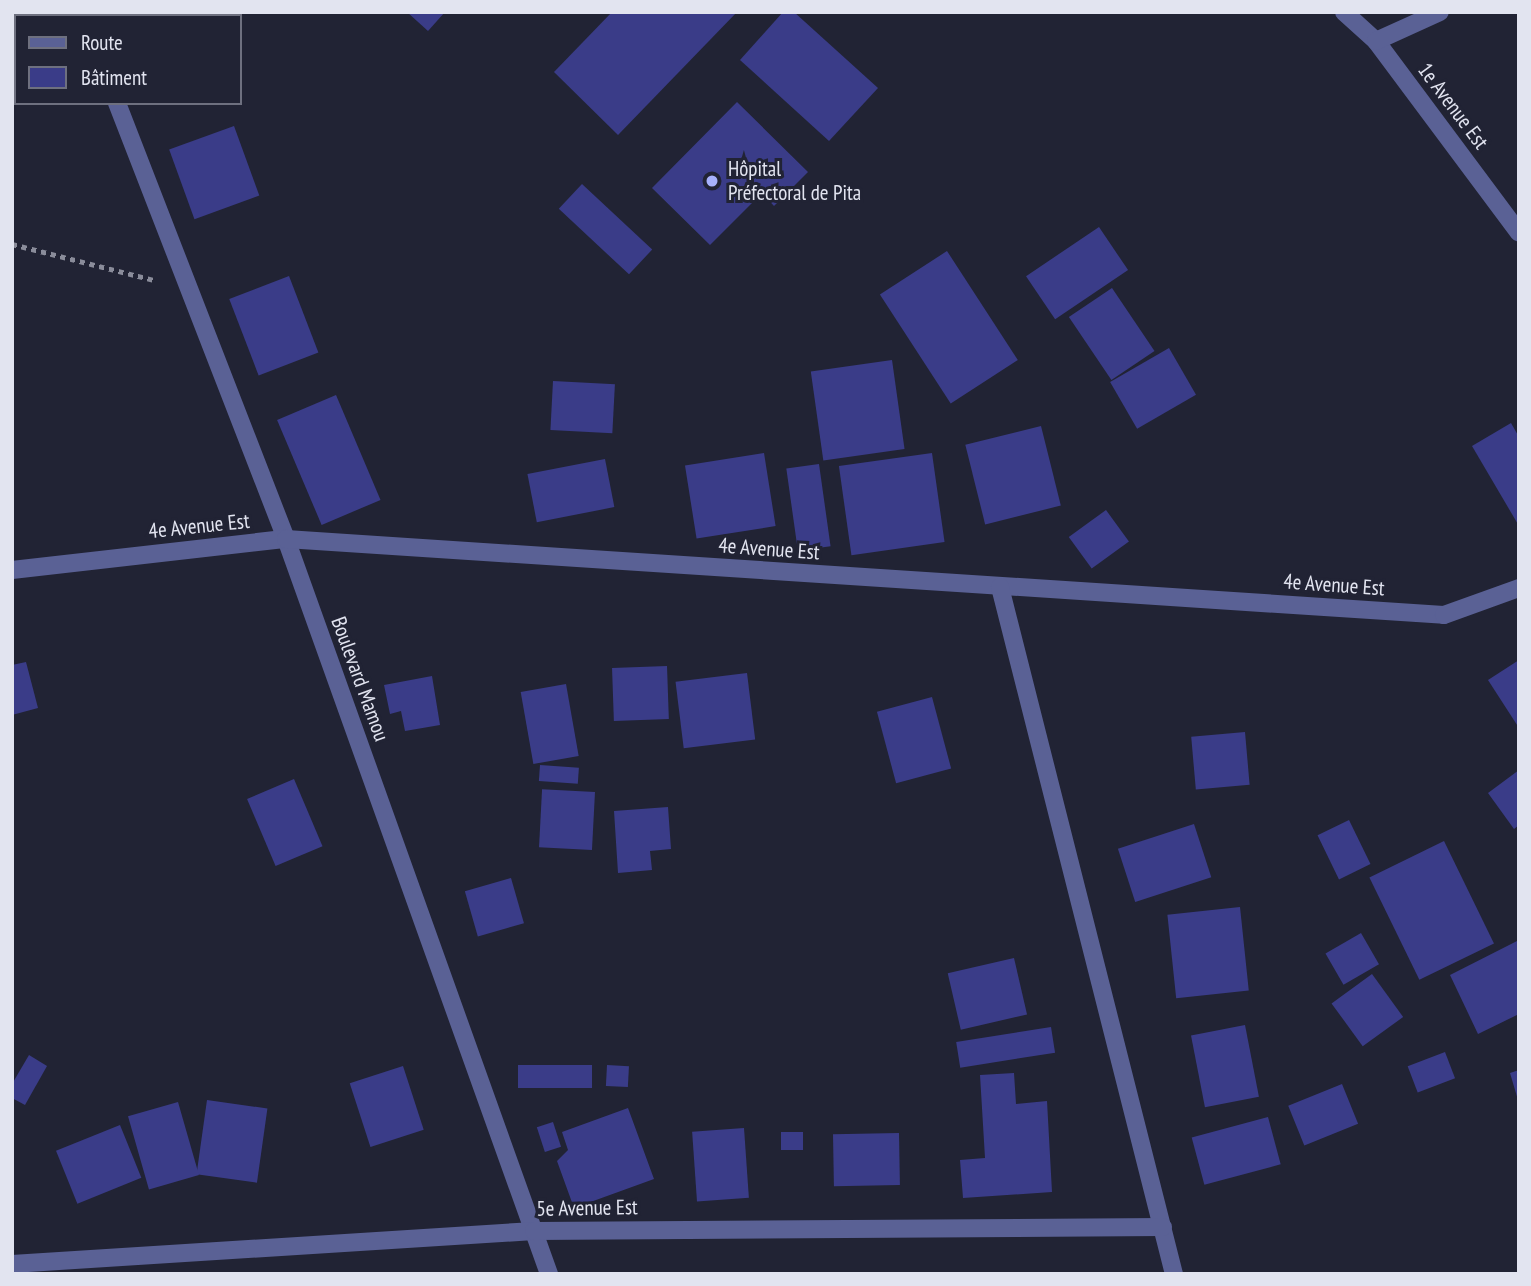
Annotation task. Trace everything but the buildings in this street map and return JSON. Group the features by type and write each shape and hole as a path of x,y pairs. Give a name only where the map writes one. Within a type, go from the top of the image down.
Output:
{"street":[{"name":"1e Avenue Est","path":"1344,12 1376,41 1519,233"},
{"path":"1376,41 1440,12"},
{"name":"Boulevard Mamou","path":"118,105 286,539 549,1274"},
{"name":"4e Avenue Est","path":"12,570 286,539 1444,615 1519,588"},
{"path":"1000,587 1174,1274"},
{"name":"5e Avenue Est","path":"12,1264 534,1231 1163,1227"}],"path":[{"path":"12,244 189,289"}],"place":[{"name":"Hôpital Préfectoral de Pita","path":"712,181"}]}
